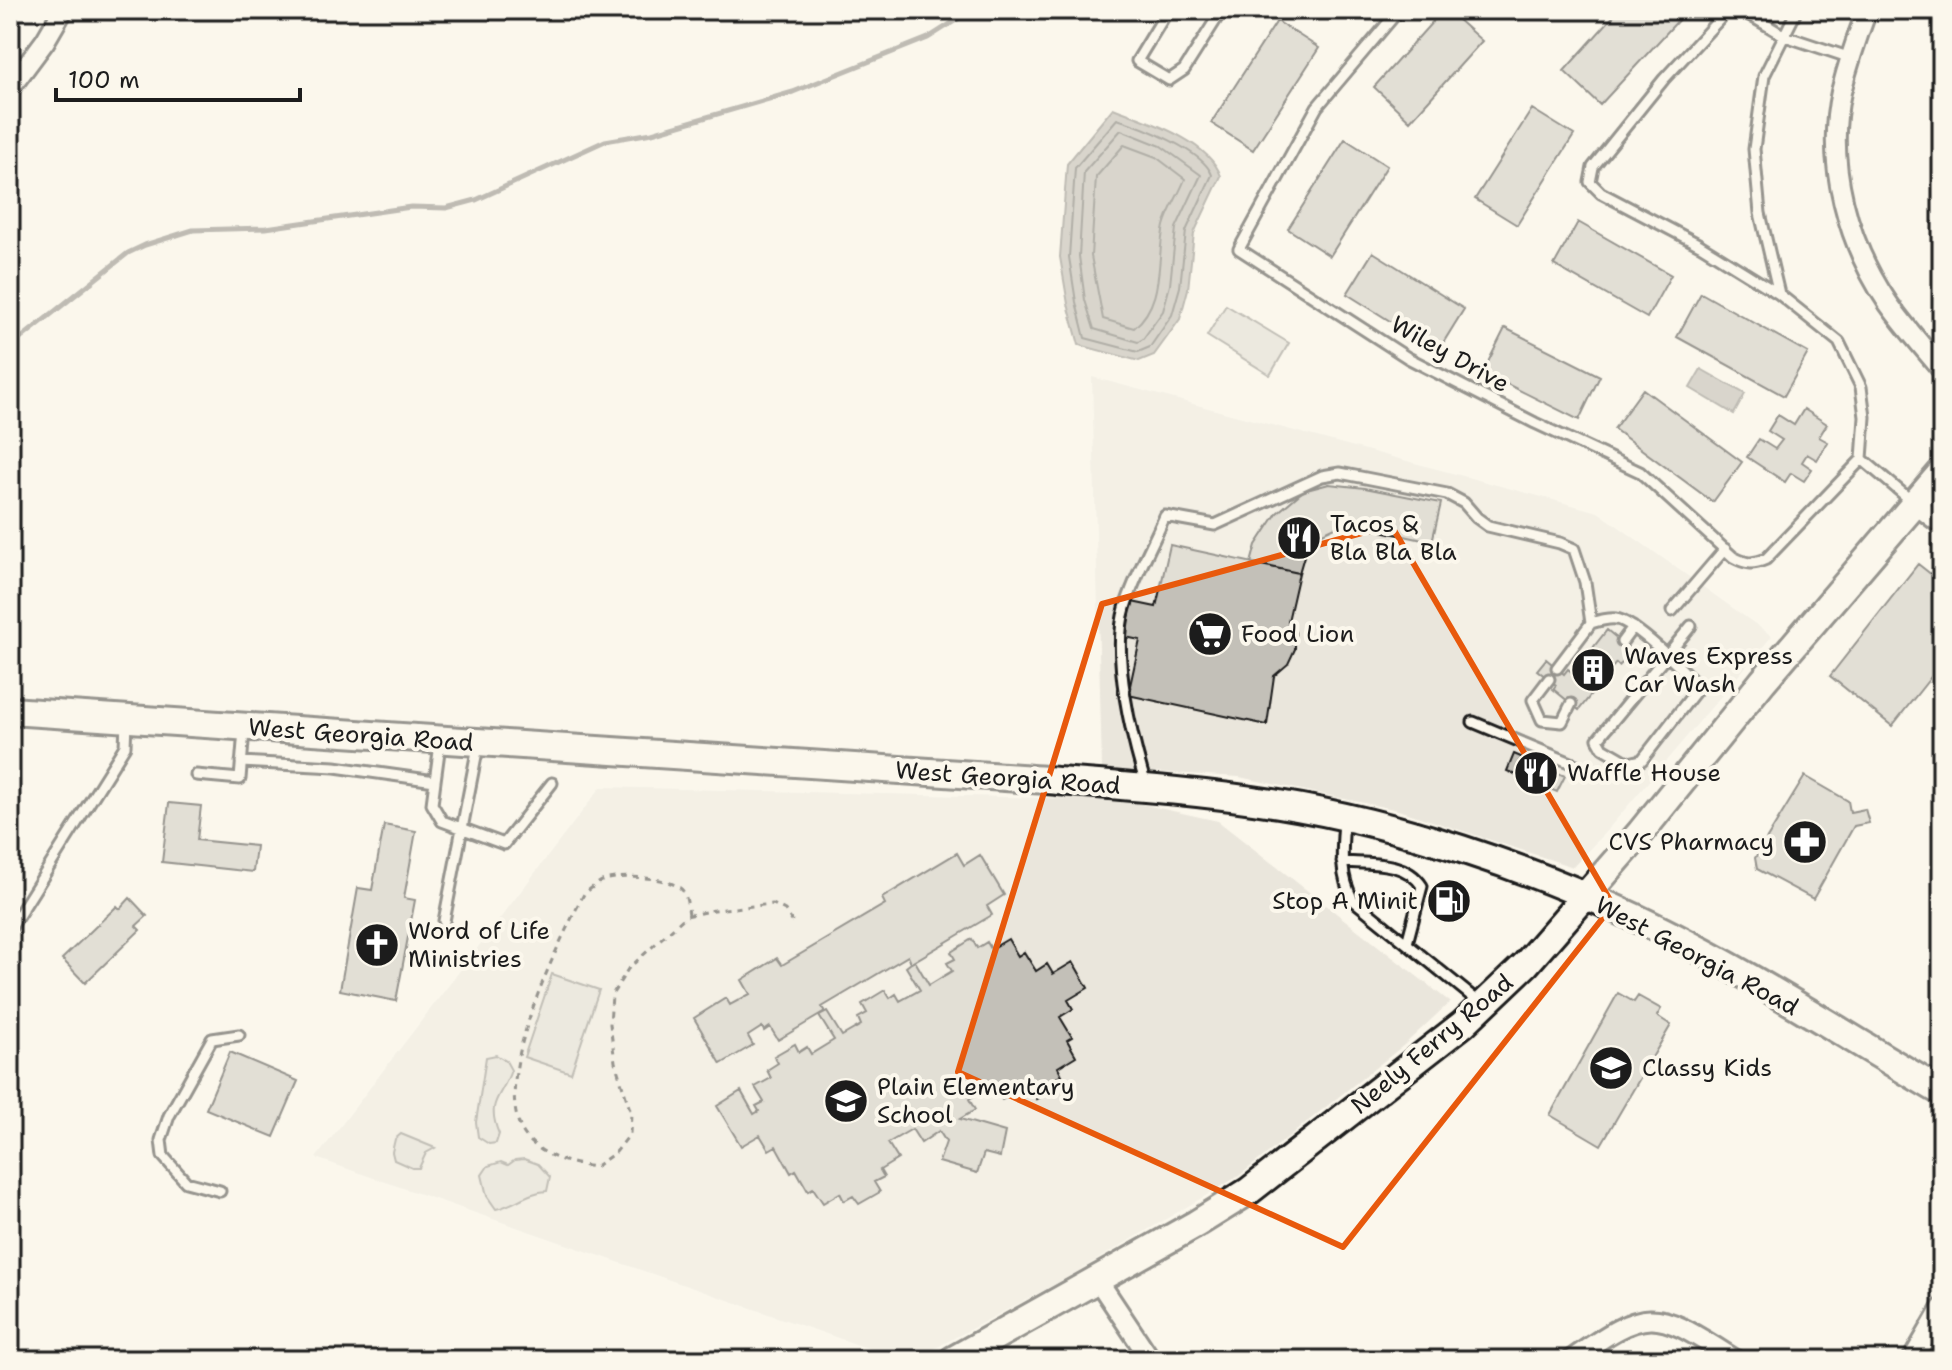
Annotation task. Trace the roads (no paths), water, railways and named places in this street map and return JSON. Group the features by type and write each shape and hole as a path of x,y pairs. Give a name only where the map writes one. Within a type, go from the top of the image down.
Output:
{"main road":[{"name":"Neely Ferry Road","path":"953,1360 1249,1191 1415,1064 1482,1005 1526,964 1641,832 1763,681 1942,472"},
{"name":"West Georgia Road","path":"10,711 1147,788 1268,803 1344,818 1499,862 1636,918 1717,960 1942,1092"}],"street":[{"path":"10,88 45,41 63,10"},
{"path":"1867,10 1841,93 1837,143 1846,210 1870,273 1889,305 1942,370"},
{"path":"1915,504 1942,525"},
{"path":"1097,1279 1151,1360"},
{"path":"1912,1360 1942,1308"},
{"path":"1571,1360 1612,1331 1648,1319 1660,1319 1682,1327 1736,1360"}],"lane":[{"path":"1168,10 1137,61 1169,80 1184,70 1222,10"},
{"name":"Wiley Drive","path":"1399,10 1317,107 1239,249 1408,358 1640,472 1744,563 1753,565 1766,559 1862,459"},
{"path":"1728,10 1664,79 1593,167 1590,182 1601,193 1700,245 1779,294 1839,342 1861,387 1865,417 1862,459 1915,504"},
{"path":"1741,10 1785,36 1851,58"},
{"path":"1779,294 1760,213 1754,149 1764,76 1797,10"},
{"path":"1147,788 1136,752 1119,644 1125,608 1165,516 1215,525 1322,476 1340,473 1447,494 1464,503 1488,526 1574,549 1585,582 1591,623"},
{"path":"1672,611 1725,549"},
{"path":"1557,668 1591,623 1618,618 1633,627 1665,656 1691,676 1698,688 1642,760 1629,763 1603,748 1598,739 1665,656 1691,626"},
{"path":"1622,642 1633,627"},
{"path":"1549,679 1533,700 1542,720 1562,722 1571,704"},
{"path":"10,929 125,746 126,719"},
{"path":"1473,722 1600,775"},
{"path":"196,775 240,779 244,727"},
{"path":"440,740 432,804 442,821 462,829 504,844 552,783"},
{"path":"444,921 479,743"},
{"path":"241,762 335,767 435,781"},
{"path":"1344,818 1342,862 1353,900 1482,1005"},
{"path":"1342,862 1397,866 1416,877 1422,886 1407,943"},
{"path":"220,1191 186,1182 163,1156 161,1140 169,1116 212,1039 239,1035"}],"water":[{"path":"1113,108 1190,142 1214,163 1221,176 1194,233 1188,289 1180,319 1154,355 1139,361 1079,345 1060,257 1067,164"},
{"path":"1701,369 1745,394 1734,414 1690,388"}],"waterway":[{"path":"10,347 128,253 145,245 193,230 266,228 411,207 446,208 476,200 605,141 652,133 793,92 928,38 972,10"}],"place":[{"name":"Tacos & Bla Bla Bla","path":"1299,538"},
{"name":"Food Lion","path":"1210,634"},
{"name":"Waves Express Car Wash","path":"1593,670"},
{"name":"Waffle House","path":"1536,773"},
{"name":"CVS Pharmacy","path":"1805,842"},
{"name":"Stop A Minit","path":"1449,901"},
{"name":"Word of Life Ministries","path":"377,945"},
{"name":"Classy Kids","path":"1611,1068"},
{"name":"Plain Elementary School","path":"846,1101"}]}
